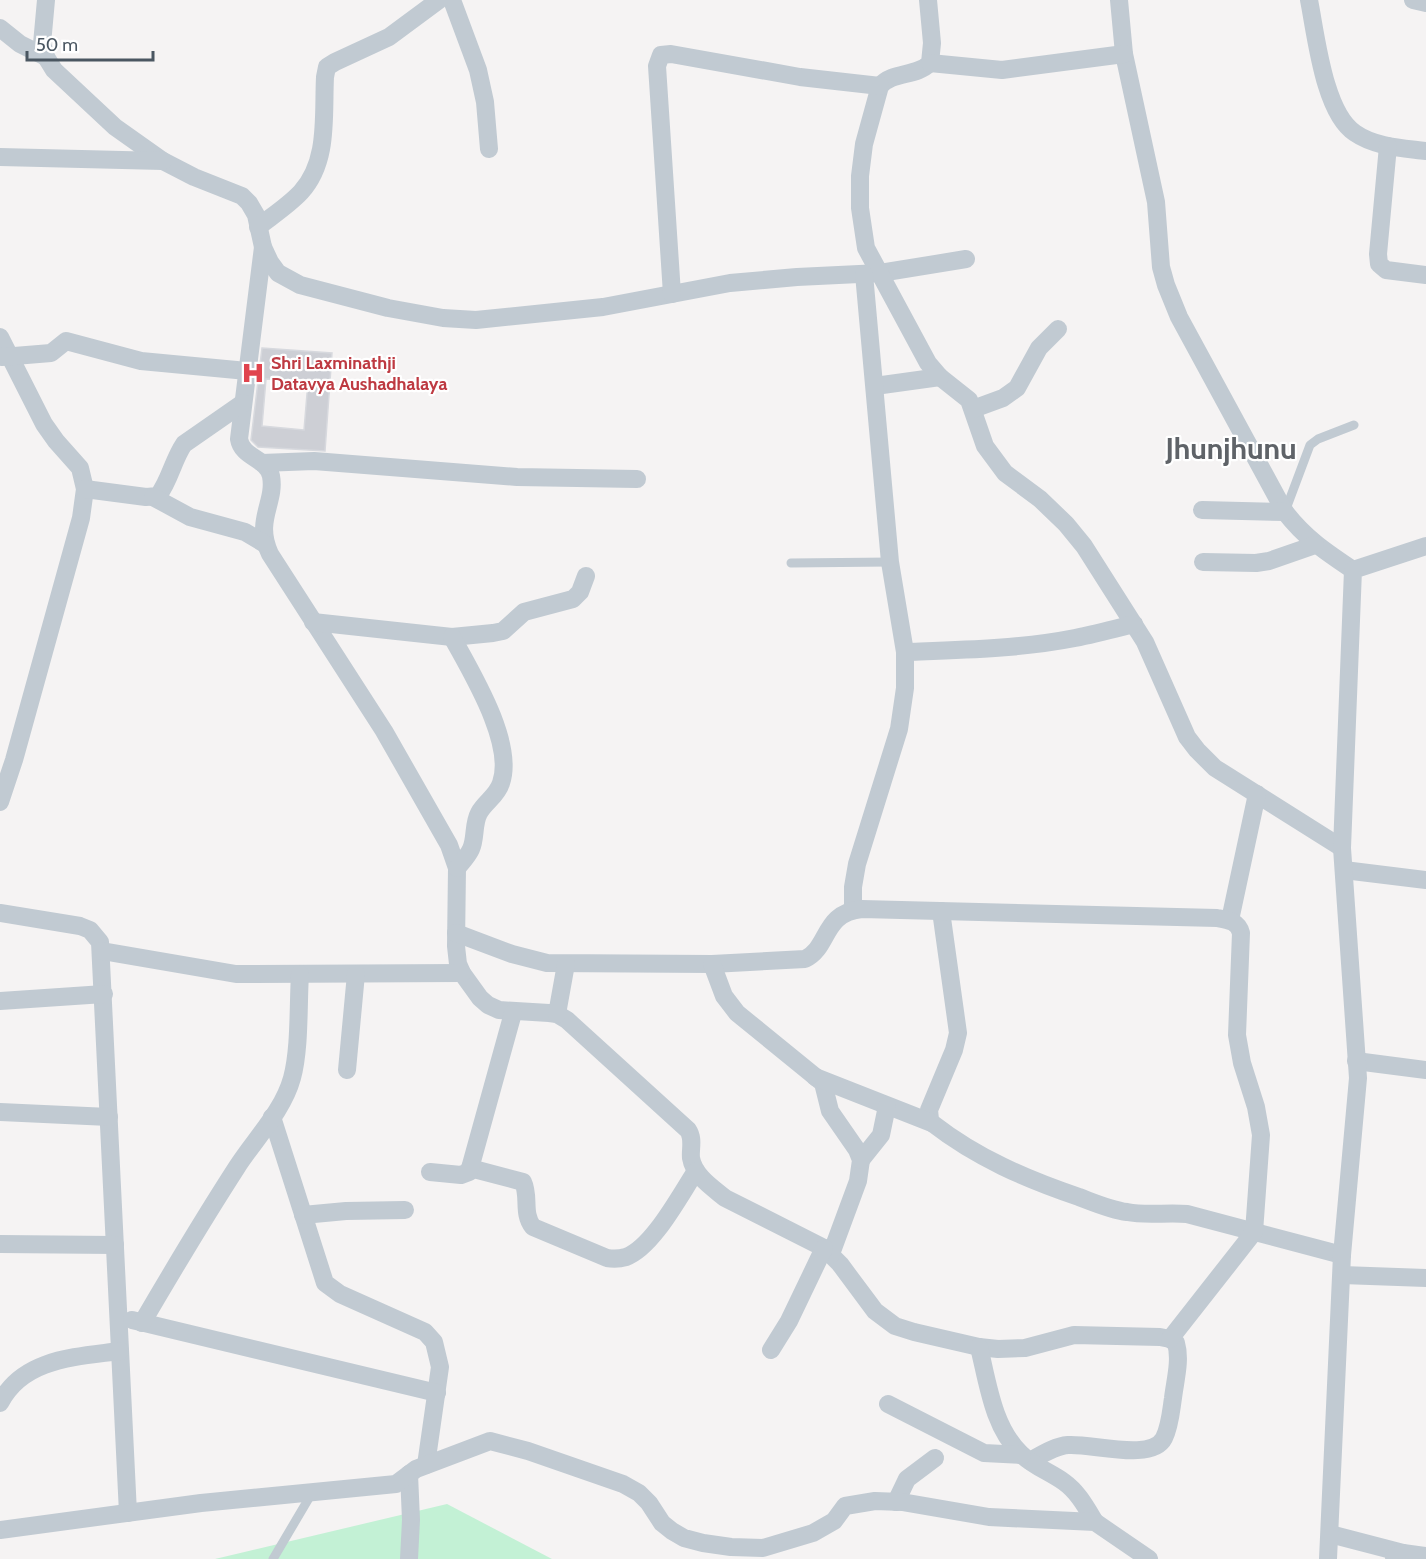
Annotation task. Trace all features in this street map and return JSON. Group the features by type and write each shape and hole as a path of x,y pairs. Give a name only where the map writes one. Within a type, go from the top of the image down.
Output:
{"street":[{"path":"46,0 42,44 46,57 54,70 115,127 163,161 194,177 242,196 249,203 270,262 287,280 388,308 443,318 476,320 515,318 603,307 730,283 872,274 966,259"},
{"path":"258,227 300,193 316,171 322,141 327,67 389,37 439,0"},
{"path":"452,0 478,69 485,102 489,149"},
{"path":"928,0 932,43 930,63"},
{"path":"1119,0 1124,54 1152,183 1161,267 1179,317 1285,512 1298,529 1315,545 1353,570"},
{"path":"1309,0 1326,81 1338,115 1354,133 1388,146 1426,152"},
{"path":"0,28 20,44 46,57"},
{"path":"672,294 657,66 661,55 670,54 791,76 880,86"},
{"path":"853,910 853,887 857,864 899,729 905,688 905,652 890,562 874,386 872,274 860,208 864,144 880,86 886,79 918,70 930,63 1002,70 1124,54"},
{"path":"1388,146 1379,264 1386,270 1426,275"},
{"path":"0,157 163,161"},
{"path":"263,247 239,432 240,444 248,454 267,468 271,481 264,520 265,544"},
{"path":"872,274 928,363 940,377 969,400 985,446 994,459 1005,473 1040,499 1066,524 1084,546 1145,642 1187,737 1215,768 1342,848"},
{"path":"973,410 1003,398 1017,388 1039,348 1058,329"},
{"path":"0,337 5,357 44,424 80,468 85,489 81,518 14,760 0,802"},
{"path":"5,357 51,353 66,341 141,361 247,371"},
{"path":"874,386 940,377"},
{"path":"153,497 158,496 164,487 178,452 184,444 243,403"},
{"path":"262,463 314,460 517,477 637,479"},
{"path":"85,489 153,497 190,517 245,532 265,544 384,731 455,857 457,956 462,974 488,1005 498,1010 557,1014 578,1029 688,1130 691,1138 692,1164 712,1188 725,1198 827,1251 874,1311 885,1320 914,1332 979,1347 1005,1349 1025,1348 1074,1335 1170,1339 1176,1343 1178,1355 1168,1428 1160,1444 1152,1449 1134,1450 1066,1445 1026,1458 984,1453 888,1404"},
{"path":"1202,510 1285,512"},
{"path":"1203,562 1256,563 1269,561 1315,545"},
{"path":"1353,570 1426,546"},
{"path":"1328,1559 1342,1255 1358,1078 1342,848 1353,570"},
{"path":"313,622 452,637 493,633 503,631 524,612 573,599 580,592 586,576"},
{"path":"905,652 1034,644 1074,638 1134,624"},
{"path":"452,637 485,698 500,740 504,762 500,787 480,812 472,849 457,867"},
{"path":"1230,920 1257,794"},
{"path":"1344,870 1426,880"},
{"path":"456,933 531,960 566,964 712,964 805,959 815,951 834,922 840,916 853,910 1230,920 1240,927 1241,933 1238,1041 1262,1135 1254,1232 1170,1339"},
{"path":"932,1123 929,1110 954,1050 958,1033 941,911"},
{"path":"0,913 80,926 96,935 102,951 128,1512"},
{"path":"102,951 236,974 462,974"},
{"path":"557,1014 566,964"},
{"path":"712,964 724,996 737,1013 824,1086 830,1111 857,1150 861,1160"},
{"path":"142,1323 232,1173 272,1117 290,1086 296,1053 300,974"},
{"path":"347,1070 356,974"},
{"path":"0,1001 104,994"},
{"path":"430,1172 467,1174 513,1012"},
{"path":"1356,1061 1426,1070"},
{"path":"814,1076 932,1123 1001,1168 1035,1183 1118,1210 1138,1213 1187,1214 1342,1255"},
{"path":"771,1350 827,1251 858,1180 861,1160 881,1135 887,1106"},
{"path":"0,1112 110,1117"},
{"path":"272,1117 325,1283 331,1288 425,1332 434,1342 440,1367 426,1465"},
{"path":"470,1168 523,1182 526,1191 526,1214 533,1227 607,1258 617,1259 627,1257 648,1241 696,1171"},
{"path":"303,1215 346,1211 405,1210"},
{"path":"0,1244 115,1245"},
{"path":"1342,1275 1426,1278"},
{"path":"118,1317 437,1393"},
{"path":"979,1347 994,1409 1011,1442 1026,1458 1076,1492 1095,1522 1149,1559"},
{"path":"0,1403 9,1380 22,1376 43,1364 120,1351"},
{"path":"0,1530 201,1503 396,1484 426,1465 490,1442 528,1451 622,1485 639,1493 649,1503 662,1524 684,1538 731,1546 763,1548 813,1533 834,1521 845,1506 875,1501 896,1502 989,1517 1095,1522"},
{"path":"896,1502 907,1479 935,1458"},
{"path":"409,1474 411,1520 409,1559"},
{"path":"1330,1534 1398,1556 1426,1556"}],"lane":[{"path":"1285,512 1310,445 1318,439 1354,425"},
{"path":"791,563 890,562"},
{"path":"273,1559 312,1493"}],"green space":[{"path":"447,1504 552,1559 215,1559"}],"building":[{"path":"262,348 332,353 325,451 258,447 251,440","holes":["266,379 308,382 304,430 262,426"]}],"place":[{"name":"Shri Laxminathji Datavya Aushadhalaya","path":"253,373"}],"district":[{"name":"Jhunjhunu","path":"1231,448"}]}
